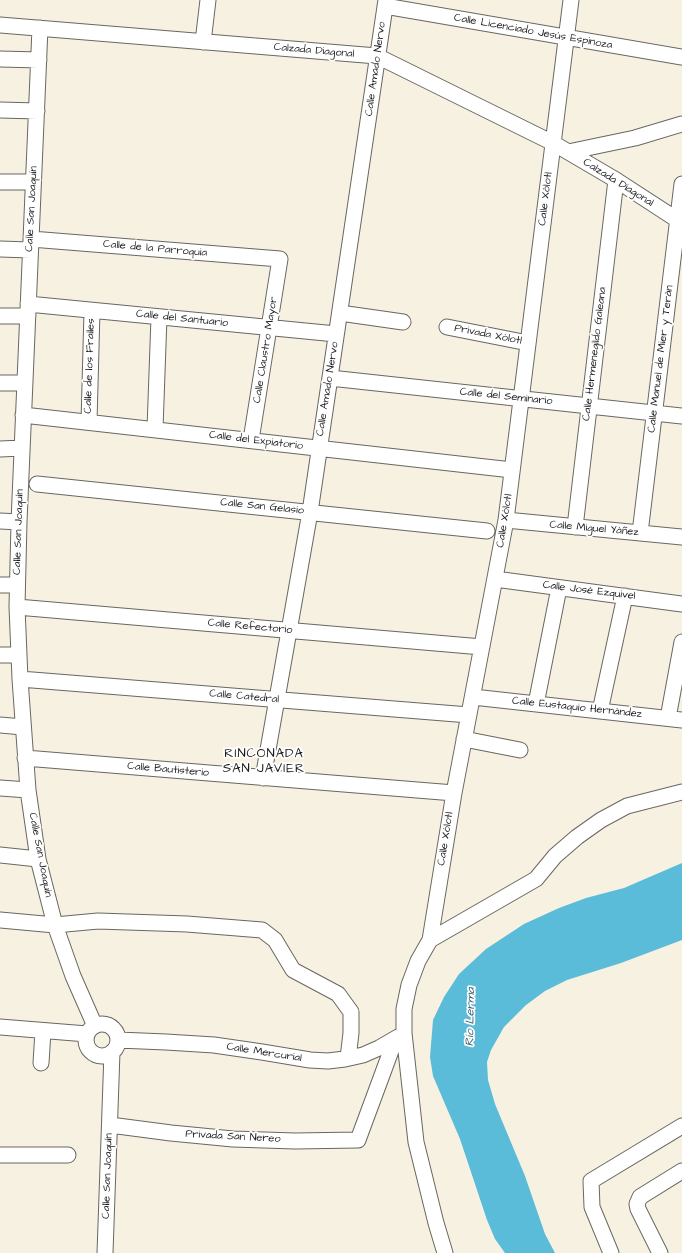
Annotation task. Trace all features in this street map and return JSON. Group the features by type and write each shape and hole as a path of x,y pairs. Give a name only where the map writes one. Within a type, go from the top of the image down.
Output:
{"street":[{"path":"203,42 208,0"},
{"name":"Calle Xólotl","path":"399,1036 409,985 418,961 430,940 454,793 506,520 571,0"},
{"name":"Calle Licenciado Jesús Espinoza","path":"385,3 566,38 682,57"},
{"name":"Calle Amado Nervo","path":"263,778 310,512 385,3"},
{"name":"Calzada Diagonal","path":"0,24 378,56 552,143 616,180 680,222"},
{"name":"Calle San Joaquín","path":"40,28 18,522 18,655 28,790 38,859 55,925 91,1030"},
{"path":"0,59 39,60"},
{"path":"0,110 37,110"},
{"path":"568,152 635,138 682,124"},
{"name":"Calle Hermenegildo Galeana","path":"575,527 616,180"},
{"path":"0,182 33,182"},
{"name":"Calle Manuel de Mier y Terán","path":"640,533 654,413 680,222 682,184"},
{"name":"Calle de la Parroquia","path":"0,249 31,244 280,259"},
{"name":"Calle Claustro Mayor","path":"251,440 280,259"},
{"name":"Calle del Santuario","path":"0,316 28,310 92,311 336,334"},
{"name":"Calle de los Frailes","path":"89,422 92,311"},
{"path":"340,314 404,322"},
{"path":"155,430 159,317"},
{"name":"Privada Xólotl","path":"448,327 528,343"},
{"name":"Calle del Seminario","path":"330,378 682,416"},
{"path":"0,383 25,383"},
{"name":"Calle del Expiatorio","path":"23,415 512,470"},
{"path":"0,449 22,448"},
{"name":"Calle San Gelasio","path":"37,484 487,531"},
{"name":"Calle Miguel Yáñez","path":"506,520 682,537"},
{"path":"0,522 18,522"},
{"name":"Calle José Ezquivel","path":"495,579 682,604"},
{"path":"0,585 17,585"},
{"path":"536,704 559,588"},
{"path":"600,711 625,596"},
{"name":"Calle Refectorio","path":"17,607 482,647"},
{"path":"675,719 682,642"},
{"path":"0,655 18,655"},
{"name":"Calle Catedral","path":"20,679 469,715"},
{"name":"Calle Eustaquio Hernández","path":"472,696 675,719"},
{"path":"0,725 23,727"},
{"path":"464,739 520,750"},
{"name":"Calle Bautisterio","path":"25,758 454,793"},
{"path":"0,788 28,790"},
{"path":"430,940 536,879 555,856 577,837 601,820 627,806 682,792"},
{"path":"0,855 38,859"},
{"path":"0,920 55,925 98,921 187,924 262,930 276,940 293,970 338,994 351,1012 351,1033 348,1058"},
{"path":"0,1027 43,1031 91,1030 102,1024 107,1025 116,1032 115,1046 108,1055 102,1056 92,1052 86,1043 91,1030"},
{"path":"41,1063 43,1031"},
{"path":"399,1036 416,1142 445,1253"},
{"name":"Calle Mercurial","path":"115,1046 166,1042 214,1045 310,1060 328,1061 363,1055 380,1048 399,1036"},
{"name":"Privada San Nereo","path":"110,1125 233,1139 295,1141 358,1140 399,1036"},
{"name":"Calle San Joaquín","path":"105,1253 115,1046"},
{"path":"611,1253 592,1207 591,1180 682,1126"},
{"path":"0,1155 68,1155"},
{"path":"660,1253 638,1209 637,1204 640,1197 682,1171"}],"water":[{"name":"Río Lerma","path":"682,863 682,940 621,963 567,980 545,991 526,1005 504,1027 491,1050 487,1062 488,1080 495,1104 525,1176 545,1234 555,1253 505,1253 495,1239 487,1220 460,1139 433,1076 430,1057 433,1020 444,997 459,974 486,949 524,924 559,908 586,898 624,888"}],"district":[{"name":"RINCONADA SAN JAVIER","path":"264,762"}]}
